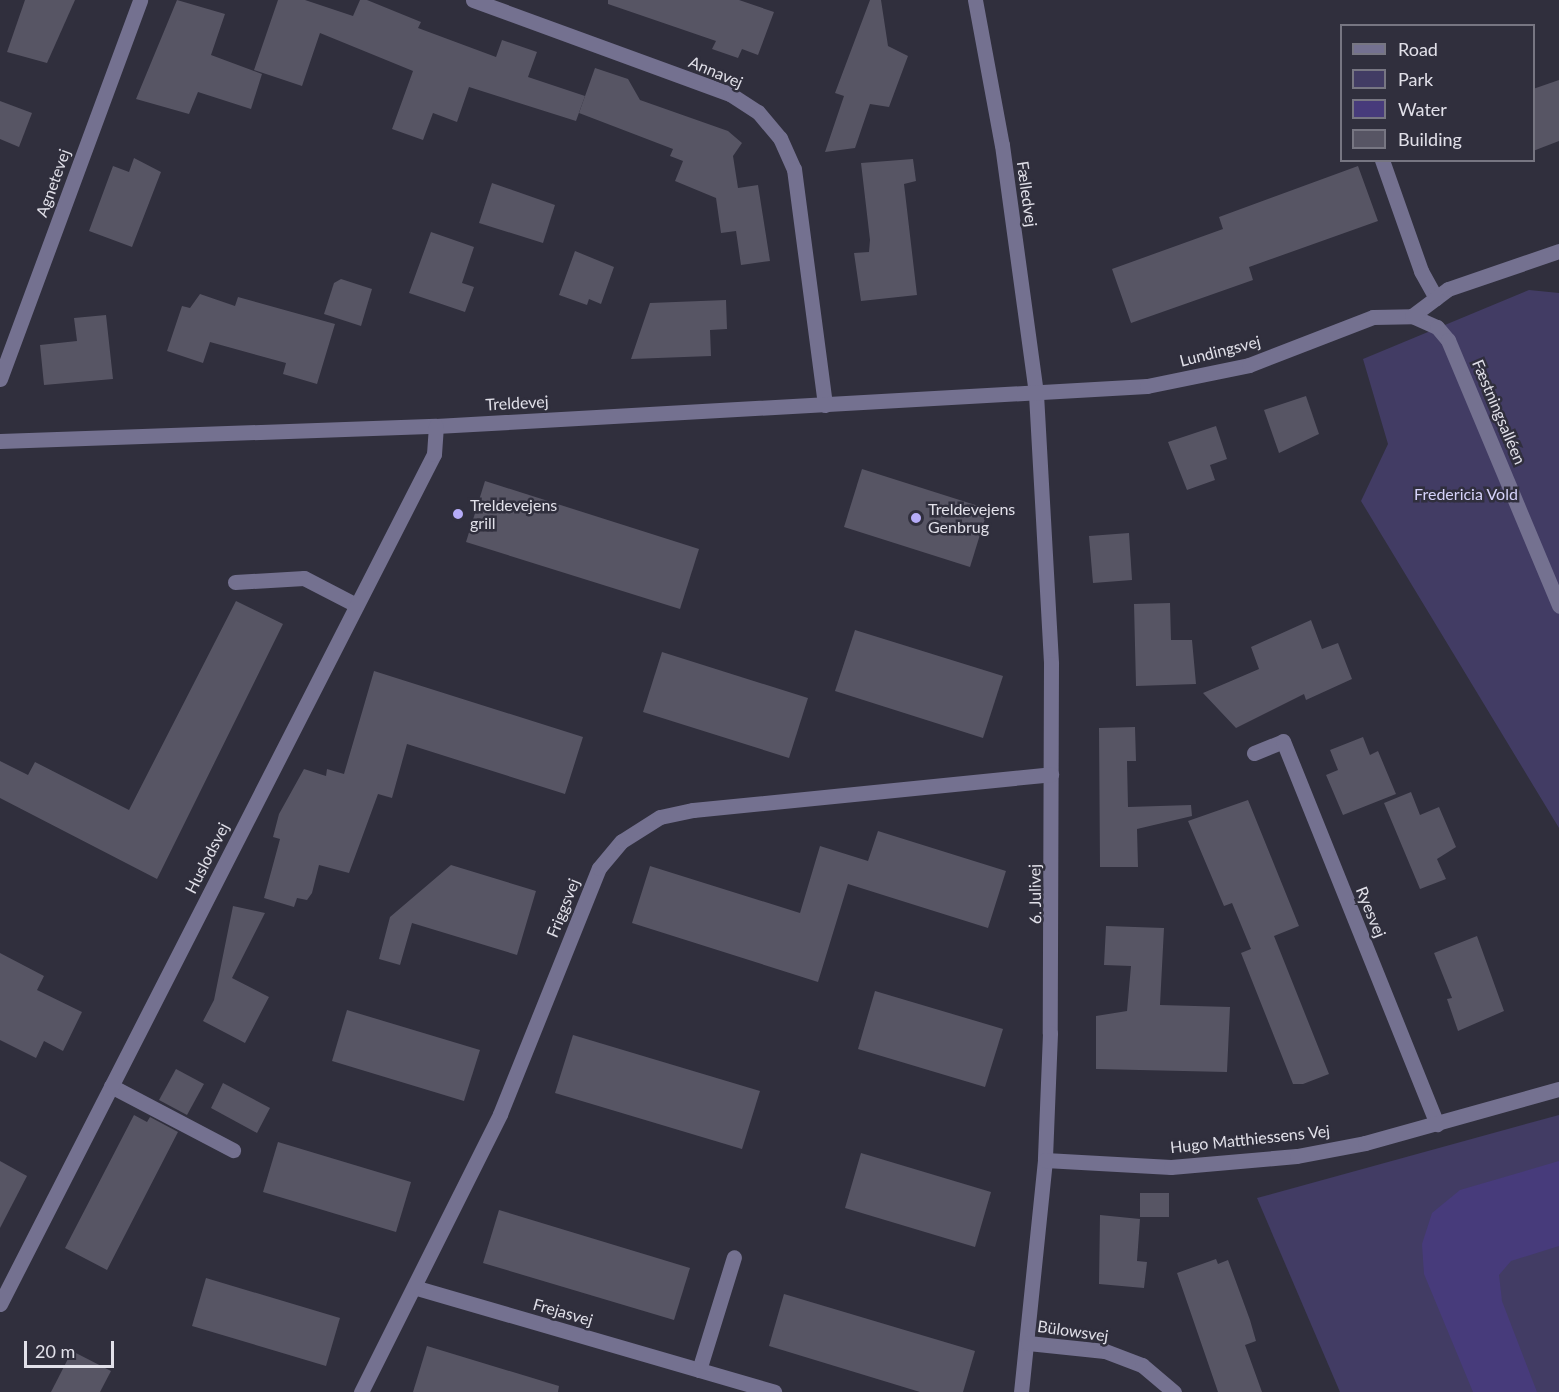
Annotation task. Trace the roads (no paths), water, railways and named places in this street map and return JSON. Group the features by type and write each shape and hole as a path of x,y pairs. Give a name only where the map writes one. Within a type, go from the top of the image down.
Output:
{"street":[{"name":"Agnetevej","path":"0,379 140,0"},
{"name":"Annavej","path":"473,0 730,94 758,112 780,138 794,169 825,405"},
{"name":"Fælledvej","path":"975,0 1002,145 1036,394"},
{"path":"1383,162 1421,271 1437,298"},
{"path":"1412,316 1448,289 1559,251"},
{"name":"Lundingsvej","path":"1036,394 1147,386 1227,370 1373,317 1412,316"},
{"name":"Fæstningsalléen","path":"1412,316 1437,327 1452,348 1559,606"},
{"name":"Treldevej","path":"0,441 436,426 1036,394"},
{"name":"6. Julivej","path":"1021,1392 1028,1343 1045,1160 1053,964 1051,664 1036,394"},
{"name":"Huslodsvej","path":"0,1304 434,454 436,426"},
{"path":"235,582 304,578 356,605"},
{"name":"Ryesvej","path":"1254,753 1283,741 1437,1124"},
{"name":"Friggsvej","path":"361,1392 417,1288 500,1114 599,868 622,841 660,817 693,810 1052,774"},
{"path":"111,1086 233,1150"},
{"name":"Hugo Matthiessens Vej","path":"1045,1160 1171,1167 1297,1156 1437,1124 1559,1089"},
{"path":"699,1370 734,1257"},
{"name":"Frejasvej","path":"417,1288 774,1392"},
{"name":"Bülowsvej","path":"1028,1343 1106,1352 1142,1365 1174,1392"}],"water":[{"path":"1559,1161 1559,1246 1511,1261 1499,1275 1502,1301 1537,1392 1473,1392 1424,1274 1422,1244 1432,1213 1460,1190"}],"place":[{"name":"Treldevejens grill","path":"458,514"},
{"name":"Treldevejens Genbrug","path":"916,518"}],"park label":[{"name":"Fredericia Vold","path":"1466,494"}]}
